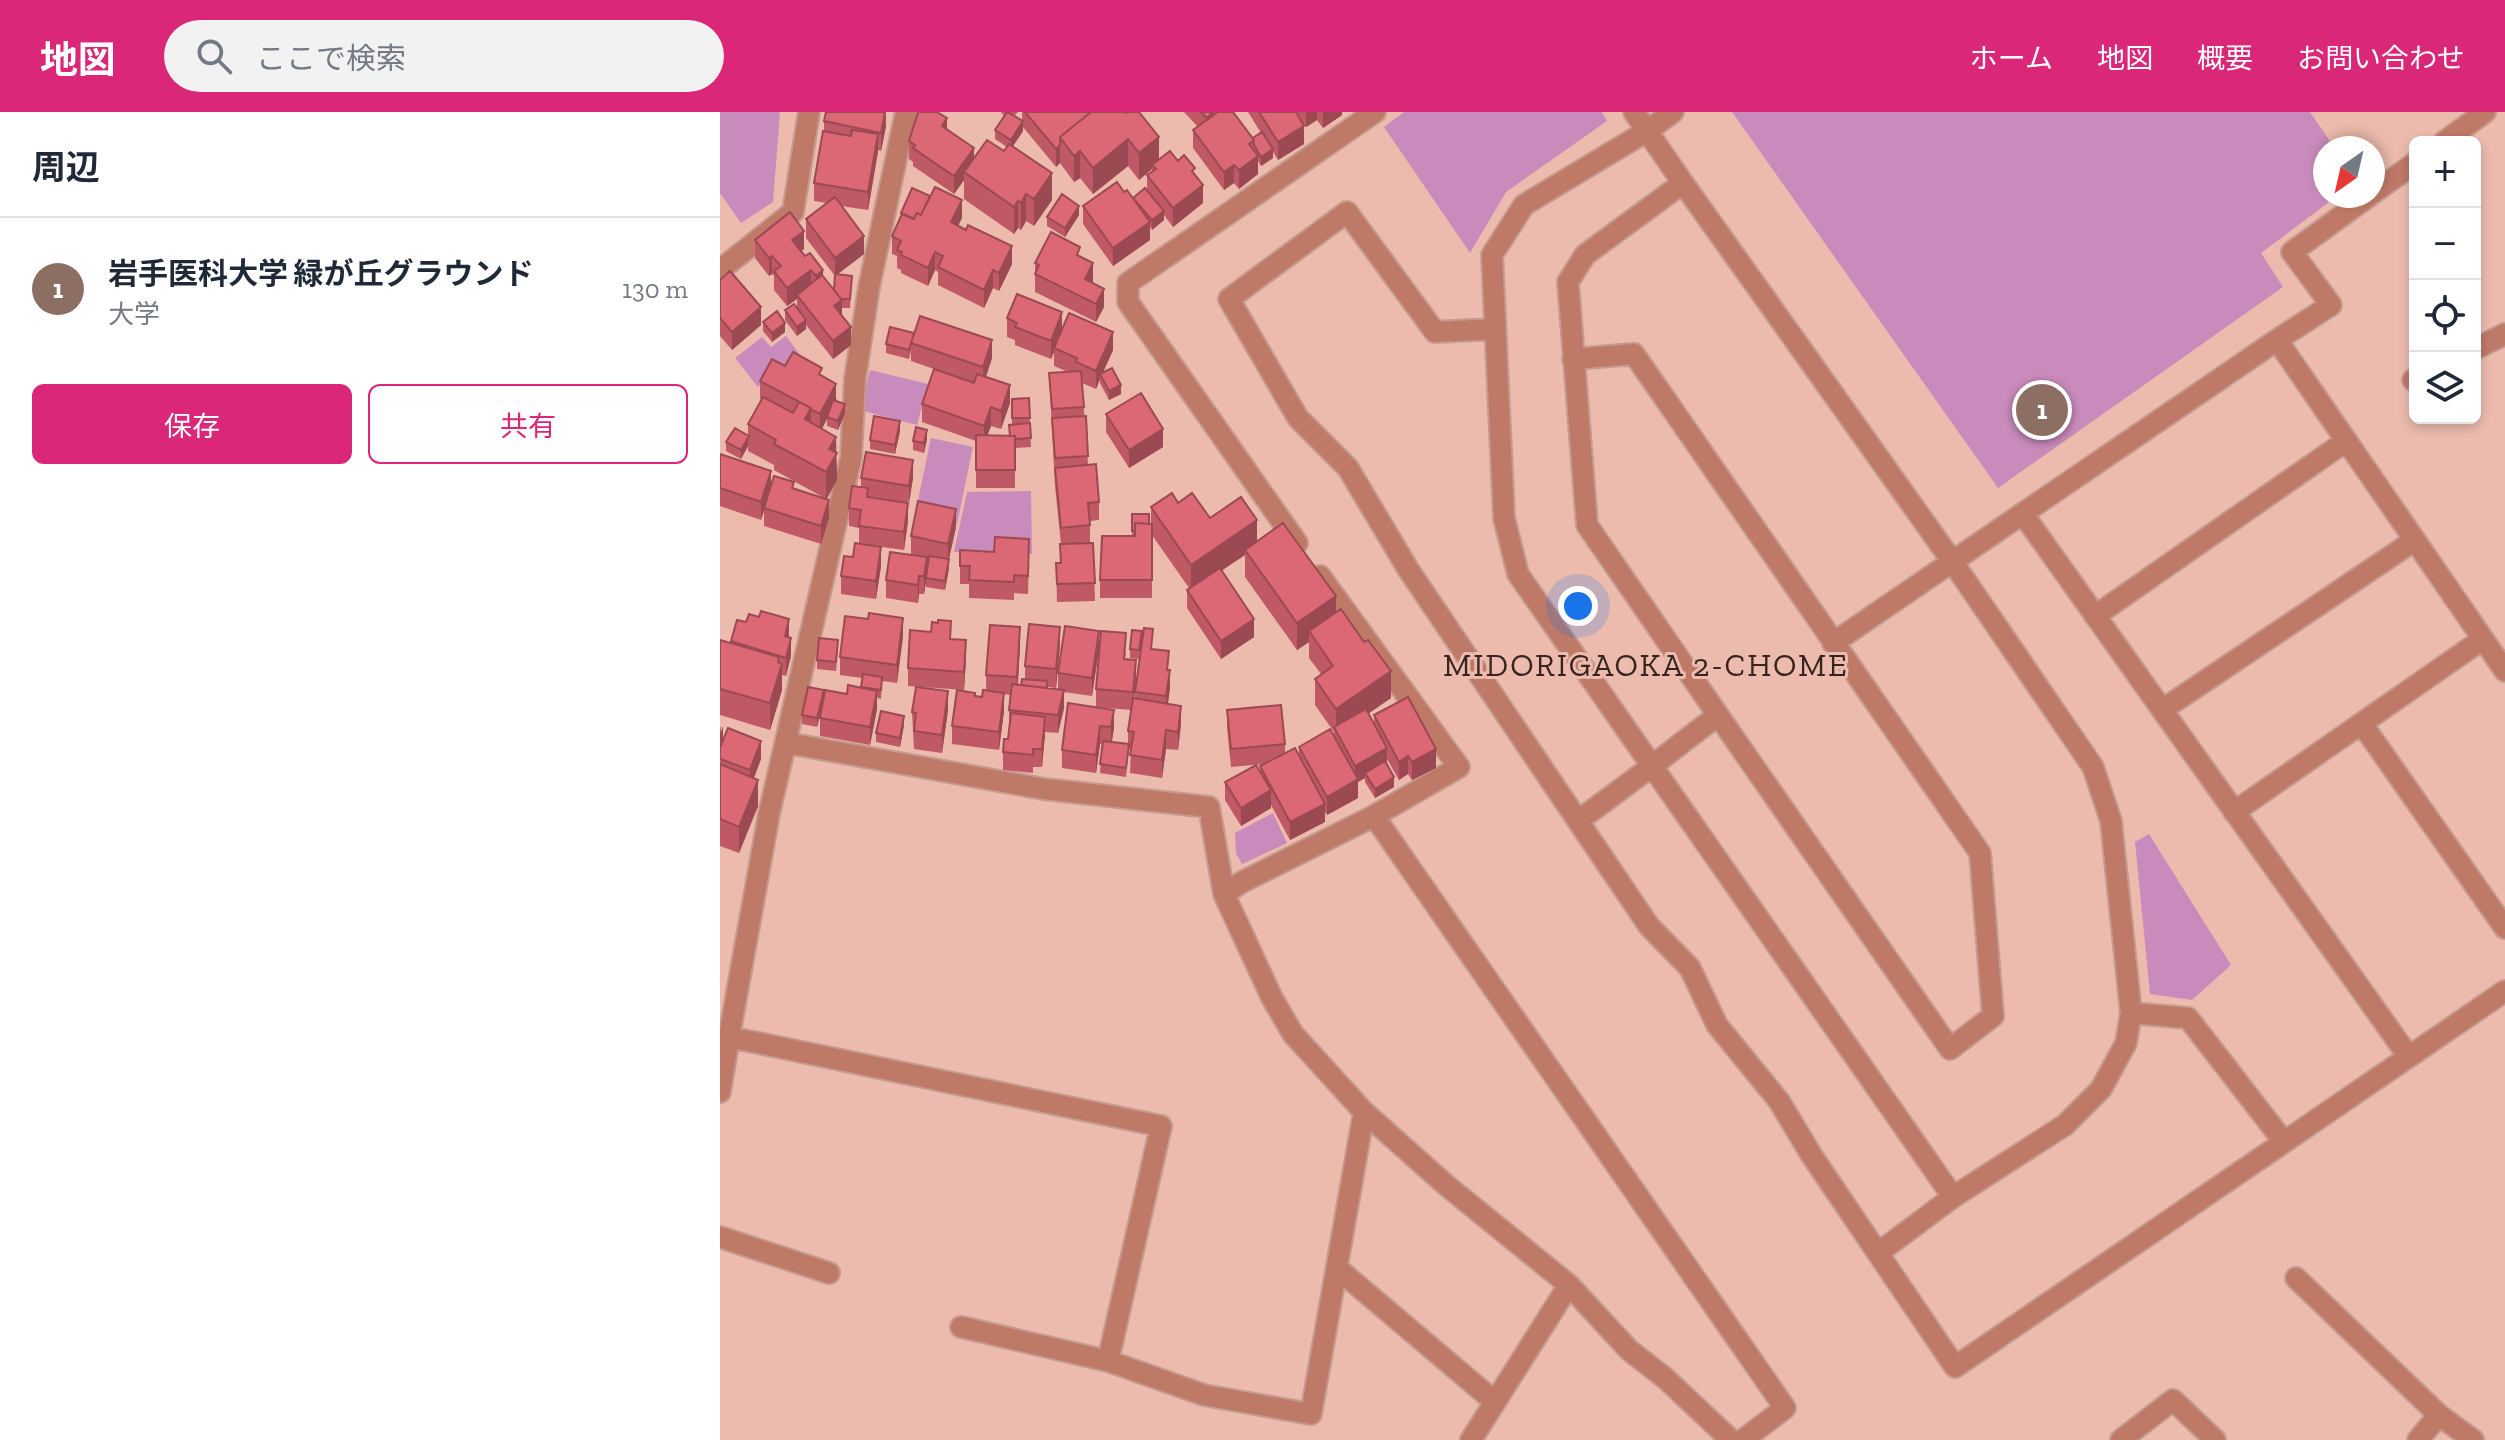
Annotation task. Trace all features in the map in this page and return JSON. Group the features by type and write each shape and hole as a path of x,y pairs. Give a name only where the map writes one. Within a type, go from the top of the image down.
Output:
{"street":[{"path":"720,270 793,212 809,112"},
{"path":"720,1092 769,814 851,458 855,379 869,287 906,112"},
{"path":"1224,894 1374,816 1459,767 1128,302 1128,283 1375,112"},
{"path":"1634,112 1952,561 2093,767 2111,821 2131,1013 2126,1043 2101,1089 2065,1125 1953,1197 1878,1253"},
{"path":"1673,112 1524,205 1492,255 1504,518 1518,574 1953,1197"},
{"path":"2452,136 2485,112"},
{"path":"2385,185 2409,167"},
{"path":"1573,359 1634,354 1980,853 1993,1016 1950,1049 1587,525 1573,359 1568,282 1585,255 1683,183"},
{"path":"1833,643 2331,305 2292,252 2353,208"},
{"path":"1495,329 1435,332 1347,212 1229,299 1298,418 1348,468 1408,569 1578,821 1649,926 1690,968 1717,1025 1779,1101 1812,1156 1955,1367 2505,991"},
{"path":"2481,346 2505,334"},
{"path":"2277,340 2505,671"},
{"path":"2095,616 2346,441"},
{"path":"2023,514 2409,1057"},
{"path":"2162,710 2415,540"},
{"path":"2234,812 2483,639"},
{"path":"1578,821 1718,715"},
{"path":"2362,724 2505,928"},
{"path":"787,743 1044,789 1209,807 1224,894 1272,998 1293,1034 1364,1112 1446,1185 1569,1285 1629,1350 1665,1378 1731,1440"},
{"path":"1374,816 1785,1408 1743,1440"},
{"path":"2131,1013 2188,1018 2284,1142"},
{"path":"729,1037 1161,1126 1108,1361"},
{"path":"961,1327 1108,1361 1204,1395 1311,1414 1364,1112"},
{"path":"720,1237 829,1273"},
{"path":"1337,1268 1495,1402"},
{"path":"2296,1278 2439,1415 2473,1440"},
{"path":"1471,1440 1569,1285"},
{"path":"2121,1440 2173,1400 2215,1440"},
{"path":"2418,1440 2439,1415"}],"shaded area":[{"path":"720,112 780,112 773,202 741,223 720,193"},
{"path":"1404,112 1602,112 1607,121 1506,192 1470,253 1384,127"},
{"path":"1732,112 2310,112 2326,136 2313,136 2313,208 2321,208 2261,253 2283,287 1998,488"},
{"path":"786,336 800,355 758,387 735,358 762,337 771,347"},
{"path":"870,370 928,384 917,425 860,410"},
{"path":"931,438 973,447 957,524 915,515"},
{"path":"1031,491 1032,554 954,552 967,492"},
{"path":"1273,813 1287,843 1242,864 1236,853 1235,833"},
{"path":"2149,834 2231,965 2192,1000 2150,994 2135,842"}],"building":[{"path":"826,112 885,112 881,133 824,121"},
{"path":"918,112 937,112 947,118 942,126 974,148 954,176 913,148 915,145 909,141"},
{"path":"1007,112 1023,121 1011,140 995,130"},
{"path":"1025,112 1091,112 1060,137 1060,145 1056,149"},
{"path":"1091,112 1139,112 1159,137 1139,153 1128,139 1093,168 1080,151 1074,156 1060,137"},
{"path":"1218,112 1233,112 1254,140 1249,144 1258,156 1239,170 1234,165 1224,172 1193,130"},
{"path":"1259,112 1296,112 1304,126 1278,142"},
{"path":"852,130 878,134 868,192 814,183 823,131 851,136"},
{"path":"1262,132 1273,149 1261,157 1253,138"},
{"path":"987,140 1004,151 1009,144 1052,173 1034,199 1026,194 1021,203 1018,201 1014,207 964,172"},
{"path":"1170,151 1178,161 1184,155 1203,185 1173,208 1147,175 1156,169 1152,165"},
{"path":"1117,182 1124,192 1127,190 1150,222 1113,248 1083,206"},
{"path":"935,187 962,200 951,222 966,230 968,225 1012,246 999,273 993,270 984,290 938,267 943,256 935,252 928,268 897,250 901,241 892,236 902,214 913,219 917,213 921,215"},
{"path":"912,188 930,196 921,215 917,213 914,219 901,213"},
{"path":"1145,188 1164,211 1152,220 1133,198"},
{"path":"1062,194 1079,206 1065,228 1047,217"},
{"path":"835,197 864,236 835,258 806,219"},
{"path":"790,212 804,231 792,240 805,256 810,253 823,270 816,276 811,270 787,288 774,271 781,266 772,256 769,258 755,240"},
{"path":"1051,232 1080,247 1077,255 1093,263 1085,279 1104,289 1096,304 1035,274 1039,265 1035,263"},
{"path":"730,271 761,307 732,332 720,318 720,280"},
{"path":"835,274 852,276 850,299 841,299 834,290"},
{"path":"822,275 842,300 834,306 851,327 833,341 797,295"},
{"path":"1017,294 1062,312 1051,341 1015,327 1017,323 1007,318"},
{"path":"794,304 806,320 797,327 785,310"},
{"path":"777,311 785,323 772,333 763,322"},
{"path":"1069,313 1113,332 1096,371 1054,348"},
{"path":"920,316 992,340 983,367 911,343"},
{"path":"890,327 914,333 909,350 886,344"},
{"path":"793,352 822,368 819,374 836,384 820,414 760,381 772,359 785,366"},
{"path":"1112,368 1121,385 1109,391 1100,374"},
{"path":"934,369 974,383 977,374 1010,385 1001,411 991,407 984,426 922,404"},
{"path":"1081,371 1084,407 1052,409 1049,373"},
{"path":"1141,393 1163,429 1129,450 1106,414"},
{"path":"763,397 793,413 799,402 811,408 805,419 836,437 829,449 837,453 826,472 774,444 776,440 748,424"},
{"path":"1029,398 1030,418 1012,418 1012,399"},
{"path":"833,400 845,404 838,421 827,417"},
{"path":"874,416 900,421 895,445 870,440"},
{"path":"1086,416 1088,456 1055,458 1052,418"},
{"path":"1030,423 1031,438 1015,439 1015,436 1010,436 1009,425"},
{"path":"916,427 927,430 924,443 913,441"},
{"path":"735,428 749,436 741,450 726,442"},
{"path":"976,435 1015,436 1015,470 976,470"},
{"path":"866,452 913,460 909,486 861,478"},
{"path":"720,454 771,471 761,502 720,488"},
{"path":"1096,464 1099,502 1088,503 1090,525 1061,528 1055,468"},
{"path":"774,476 794,482 792,488 829,500 821,526 764,508"},
{"path":"852,486 868,488 867,497 908,503 904,532 859,526 861,510 849,508"},
{"path":"1172,493 1178,503 1192,493 1210,518 1241,497 1257,520 1191,565 1151,507"},
{"path":"918,501 956,509 948,544 911,536"},
{"path":"1132,514 1149,514 1149,524 1135,523 1135,531 1132,531"},
{"path":"1135,523 1152,524 1152,580 1100,580 1102,536 1135,536"},
{"path":"1283,523 1336,596 1297,623 1245,550"},
{"path":"995,537 1029,539 1028,576 1014,575 1014,582 969,580 970,566 960,566 960,550 994,552"},
{"path":"855,543 881,547 876,581 841,576 844,556 853,557"},
{"path":"1093,543 1095,583 1057,584 1056,563 1061,563 1060,544"},
{"path":"890,552 927,557 924,576 919,576 918,585 886,580"},
{"path":"929,556 949,559 945,581 926,578"},
{"path":"1220,568 1254,619 1221,641 1187,590"},
{"path":"1341,609 1364,642 1368,640 1391,671 1336,709 1315,679 1333,666 1309,631"},
{"path":"761,611 789,619 785,636 791,638 786,658 731,641 737,620 746,622 749,614 759,617"},
{"path":"869,613 903,618 897,665 840,657 845,616 868,619"},
{"path":"938,620 951,621 950,639 966,640 964,672 908,668 910,630 931,632 932,622 938,623"},
{"path":"1029,624 1060,627 1056,669 1025,666"},
{"path":"990,625 1020,627 1017,677 986,675"},
{"path":"1065,626 1099,631 1092,678 1058,673"},
{"path":"1144,628 1153,629 1151,649 1169,651 1166,696 1135,692"},
{"path":"1132,630 1142,631 1139,650 1130,649"},
{"path":"1101,631 1126,633 1124,659 1136,660 1133,692 1096,689"},
{"path":"819,638 838,640 836,662 817,660"},
{"path":"720,640 779,657 778,662 782,664 770,703 720,689"},
{"path":"863,674 882,677 881,690 861,687"},
{"path":"1022,679 1047,681 1047,688 1021,685"},
{"path":"1012,684 1064,690 1058,715 1009,710"},
{"path":"848,685 877,691 870,727 820,718 825,690 847,694"},
{"path":"808,687 824,690 817,718 802,715"},
{"path":"916,687 948,691 942,735 914,731 916,713 912,712"},
{"path":"957,690 982,697 983,690 1004,693 999,732 952,726"},
{"path":"1408,697 1436,749 1412,762 1408,756 1399,762 1374,715"},
{"path":"1133,698 1181,706 1178,732 1166,730 1162,760 1130,755 1134,732 1128,731"},
{"path":"1068,703 1114,710 1111,727 1100,726 1096,755 1062,750"},
{"path":"1281,705 1285,744 1231,749 1227,710"},
{"path":"1366,709 1387,748 1355,766 1334,727"},
{"path":"881,711 904,716 900,738 876,733"},
{"path":"1011,713 1045,717 1042,749 1033,749 1033,755 1003,752"},
{"path":"728,728 761,741 750,770 720,759 720,748"},
{"path":"1330,729 1358,779 1327,797 1299,747"},
{"path":"1103,741 1129,744 1126,768 1100,764"},
{"path":"1295,748 1325,804 1290,822 1260,766"},
{"path":"1385,761 1394,777 1375,789 1365,773"},
{"path":"720,764 758,780 739,827 720,819"},
{"path":"1256,765 1271,790 1241,808 1225,782"}],"place":[{"name":"岩手医科大学 緑が丘グラウンド","path":"2042,410"}],"district":[{"name":"MIDORIGAOKA 2-CHOME","path":"1646,665"}]}
